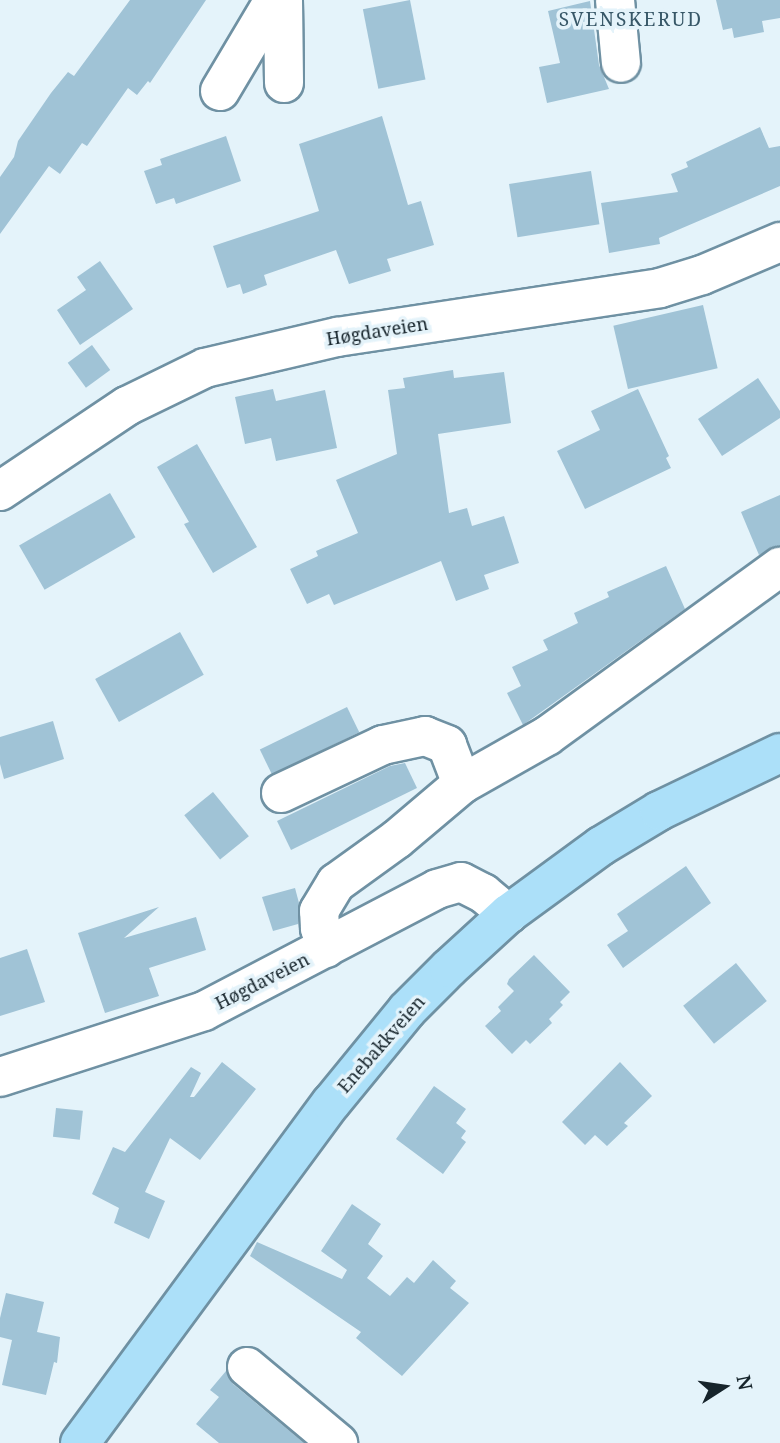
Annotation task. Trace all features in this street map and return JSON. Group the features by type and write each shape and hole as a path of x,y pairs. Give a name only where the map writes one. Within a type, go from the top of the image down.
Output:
{"main road":[{"name":"Enebakkveien","path":"80,1443 361,1064 407,1010 508,914 562,872 659,811 780,753"}],"street":[{"path":"220,91 274,0"},
{"path":"283,0 285,83"},
{"path":"615,0 621,63"},
{"name":"Høgdaveien","path":"0,491 127,407 205,368 337,337 660,288 702,275 780,242"},
{"path":"326,948 320,928 320,911 328,893 462,784 547,736 780,567"},
{"path":"281,793 383,745 425,736 447,745 462,784"},
{"name":"Høgdaveien","path":"0,1077 204,1011 426,894 461,882 483,893 508,914"},
{"path":"247,1367 338,1443"}],"building":[{"path":"130,0 206,0 150,83 148,81 137,95 128,88 87,146 82,143 60,174 49,166 0,234 0,177 14,157 18,141 51,93 68,72 74,76"},
{"path":"410,0 425,80 378,89 363,9"},
{"path":"716,0 780,0 780,18 762,21 764,32 734,38 732,28 723,30"},
{"path":"590,1 599,65 609,89 547,103 539,67 560,63 548,11"},
{"path":"382,116 408,205 421,201 434,245 387,259 391,271 349,284 336,250 264,275 267,285 243,294 240,284 227,288 213,246 319,211 299,144"},
{"path":"760,127 769,148 780,146 780,186 659,238 660,244 609,253 601,203 678,192 671,174 688,167 686,162"},
{"path":"226,136 241,181 176,204 174,198 156,204 144,171 162,165 160,159"},
{"path":"591,171 599,224 517,237 509,184"},
{"path":"100,261 133,309 80,345 57,310 86,290 77,277"},
{"path":"703,305 718,368 628,389 613,326"},
{"path":"92,345 110,370 86,388 68,363"},
{"path":"453,370 454,378 504,372 511,423 438,434 449,513 467,508 472,526 504,516 519,563 484,575 489,589 456,601 441,561 334,605 329,594 307,604 290,569 318,556 316,551 358,533 336,480 397,454 388,390 405,388 403,378"},
{"path":"758,378 780,411 780,418 722,456 698,419"},
{"path":"273,389 276,401 325,390 337,448 276,461 271,438 245,444 235,397"},
{"path":"638,389 669,456 666,458 671,468 585,509 557,451 600,430 591,411"},
{"path":"197,444 257,547 213,573 184,524 189,522 157,467"},
{"path":"110,493 136,537 45,590 19,546"},
{"path":"780,495 780,546 759,555 741,512"},
{"path":"666,566 685,609 523,725 507,693 521,686 512,667 548,650 543,640 578,623 574,613 609,597 607,592"},
{"path":"180,632 204,675 119,722 95,679"},
{"path":"347,707 359,732 272,775 260,750"},
{"path":"53,721 64,759 4,779 0,764 0,737"},
{"path":"405,763 417,788 291,850 277,821 390,766"},
{"path":"213,792 249,836 220,860 184,815"},
{"path":"686,866 711,903 623,968 607,945 628,931 617,914"},
{"path":"295,888 299,903 298,924 273,931 262,897"},
{"path":"159,907 124,938 196,917 206,950 149,968 159,996 105,1013 78,933"},
{"path":"27,949 45,1002 0,1016 0,958"},
{"path":"534,955 570,992 560,1002 563,1005 549,1019 552,1023 530,1044 526,1040 512,1054 485,1026 501,1011 498,1007 514,991 507,984 509,979"},
{"path":"736,963 767,1001 714,1044 683,1006"},
{"path":"222,1062 256,1089 200,1160 170,1138 145,1192 165,1201 149,1239 114,1223 119,1208 92,1194 113,1147 125,1152 191,1067 201,1073 190,1097 194,1097"},
{"path":"620,1062 652,1096 624,1123 628,1126 607,1146 595,1135 585,1145 562,1122"},
{"path":"434,1086 466,1109 456,1123 466,1131 461,1138 466,1142 443,1174 396,1139"},
{"path":"56,1108 83,1111 80,1140 53,1137"},
{"path":"352,1204 381,1224 368,1244 383,1256 367,1278 390,1296 407,1277 414,1283 433,1260 456,1281 450,1288 469,1303 402,1376 356,1338 361,1332 250,1256 257,1242 342,1279 347,1270 321,1251"},
{"path":"6,1293 44,1302 37,1332 60,1337 57,1363 54,1362 46,1395 2,1385 12,1340 0,1337 0,1318"},
{"path":"226,1371 233,1384 304,1443 219,1443 196,1424 219,1397 210,1390"}],"district":[{"name":"SVENSKERUD","path":"631,20"}]}
